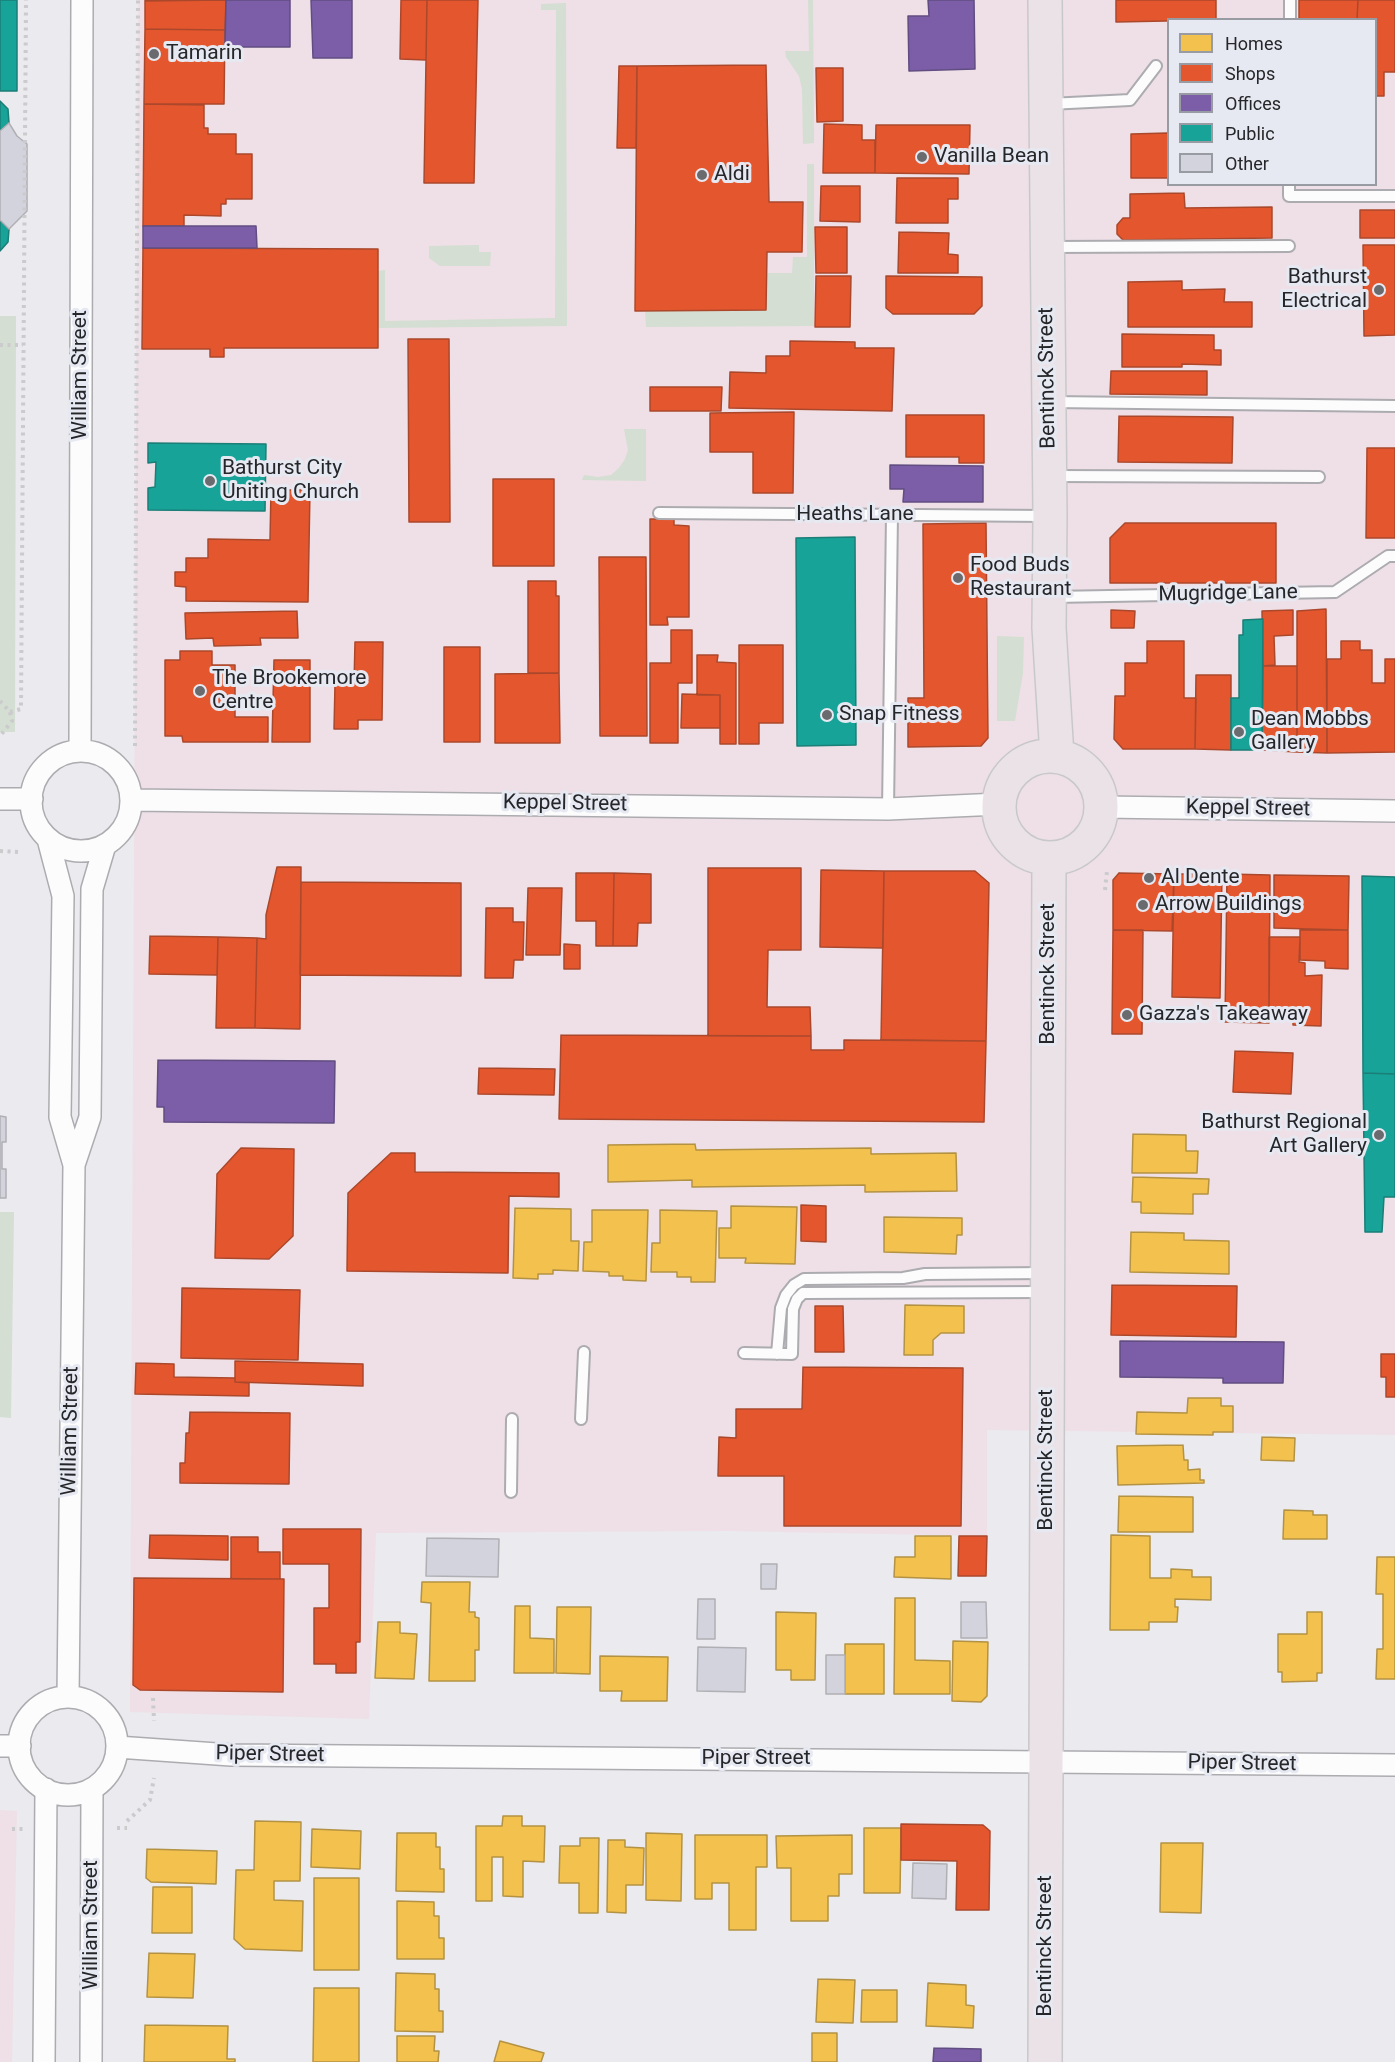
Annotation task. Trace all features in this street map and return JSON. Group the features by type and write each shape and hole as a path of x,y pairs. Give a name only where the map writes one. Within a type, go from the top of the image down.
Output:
{"main road":[{"name":"Bentinck Street","path":"1045,0 1050,476 1049,628 1057,756"},
{"path":"1057,756 1071,760 1084,768 1094,779 1100,792 1102,807 1099,823 1092,838 1080,849 1066,856 1049,859 1033,856 1019,848 1007,836 1000,821 999,804 1003,788 1011,774 1024,763 1040,757 1057,756"},
{"name":"Bentinck Street","path":"1045,2062 1049,859"}],"street":[{"name":"William Street","path":"80,750 82,0"},
{"path":"0,799 32,800 31,792 38,776 48,763 63,754 80,750 93,752 116,764 130,787 132,800"},
{"name":"William Street","path":"32,800 37,825 48,839 63,896 60,1117 74,1165 68,1697"},
{"name":"William Street","path":"74,1165 90,1117 92,889 105,845 117,837 125,826 132,800"},
{"name":"Keppel Street","path":"132,800 888,809 999,804"},
{"name":"Keppel Street","path":"1102,807 1395,811"},
{"path":"48,839 62,848 79,851 92,850 105,845"},
{"path":"68,1697 84,1699 98,1706 109,1718 116,1732 117,1747 114,1764 105,1778 92,1789 69,1795 46,1790 35,1782 10,1746 34,1711 50,1701 68,1697"},
{"name":"Piper Street","path":"117,1747 231,1755 1395,1765"},
{"name":"William Street","path":"91,2062 92,1789"},
{"path":"44,2062 46,1790"}],"lane":[{"path":"1290,0 1290,18"},
{"path":"1046,104 1130,100 1156,66"},
{"path":"1289,186 1289,196 1395,196"},
{"path":"1046,247 1289,246"},
{"path":"1048,402 1395,406"},
{"path":"1050,476 1319,477"},
{"name":"Heaths Lane","path":"659,513 1050,516"},
{"path":"888,809 892,515"},
{"name":"Mugridge Lane","path":"1049,597 1335,592 1388,556 1395,556"},
{"path":"777,1354 781,1308 786,1295 794,1285 804,1279 903,1278 925,1274 1048,1283"},
{"path":"744,1353 792,1354 793,1309 803,1293 1048,1283"},
{"path":"581,1419 584,1352"},
{"path":"511,1492 512,1419"}],"path":[{"path":"10,712 21,709 26,0"},
{"path":"135,746 138,0"},
{"path":"0,345 23,345"},
{"path":"0,701 10,712 12,722 0,736"},
{"path":"0,851 20,852"},
{"path":"1105,890 1107,871"},
{"path":"153,1698 154,1720"},
{"path":"127,1821 150,1800 154,1778"}],"shaded area":[{"path":"138,0 1395,0 1395,1435 987,1430 987,1536 729,1531 376,1533 369,1719 130,1712"},
{"path":"808,0 813,0 814,143 803,144 802,89 799,76 786,57 785,51 809,51"},
{"path":"566,3 567,326 378,328 378,271 385,270 385,321 555,318 556,10 541,10 541,4"},
{"path":"807,164 814,164 814,326 646,327 645,311 766,310 767,273 792,273 793,257 807,257"},
{"path":"479,245 479,252 491,252 490,266 440,266 429,258 429,246"},
{"path":"0,316 16,316 15,732 0,732"},
{"path":"624,429 646,429 646,481 582,480 584,475 598,477 611,475 619,468 628,450"},
{"path":"997,636 1024,637 1023,673 1015,721 997,721"},
{"path":"0,1212 14,1212 11,1418 0,1417"},
{"path":"0,1810 17,1811 12,2062 0,2062"}],"building: Homes":[{"path":"1133,1134 1186,1135 1186,1151 1198,1151 1197,1173 1132,1173"},
{"path":"695,1144 696,1150 871,1148 871,1154 956,1153 957,1191 865,1192 865,1185 692,1187 692,1180 608,1182 608,1145"},
{"path":"1133,1177 1209,1179 1208,1194 1193,1194 1193,1214 1141,1213 1141,1202 1132,1202"},
{"path":"731,1206 797,1207 795,1264 745,1263 746,1258 719,1258 719,1228 731,1228"},
{"path":"515,1208 571,1209 571,1241 579,1241 578,1271 553,1270 553,1274 538,1274 538,1279 513,1278"},
{"path":"592,1210 648,1210 646,1281 623,1280 623,1276 609,1276 609,1272 583,1271 584,1242 592,1242"},
{"path":"660,1210 717,1211 715,1282 691,1282 691,1277 677,1277 677,1272 651,1272 652,1243 660,1243"},
{"path":"884,1217 962,1218 962,1235 957,1235 956,1254 884,1252"},
{"path":"1131,1232 1184,1233 1184,1240 1229,1241 1229,1274 1130,1272"},
{"path":"905,1305 964,1306 964,1333 941,1333 933,1340 933,1355 904,1355"},
{"path":"1188,1398 1221,1398 1221,1406 1233,1406 1233,1432 1213,1432 1213,1435 1136,1434 1137,1412 1187,1413"},
{"path":"1262,1437 1295,1438 1294,1461 1261,1460"},
{"path":"1183,1445 1184,1460 1188,1460 1188,1470 1200,1469 1200,1480 1204,1480 1204,1483 1118,1485 1117,1446"},
{"path":"1119,1496 1193,1497 1193,1532 1118,1532"},
{"path":"1284,1510 1313,1511 1313,1515 1327,1515 1327,1539 1283,1539"},
{"path":"1111,1535 1150,1536 1150,1578 1171,1578 1171,1569 1192,1570 1192,1577 1211,1577 1211,1600 1175,1599 1175,1607 1178,1607 1177,1622 1149,1622 1149,1630 1110,1630"},
{"path":"915,1536 951,1536 951,1579 894,1577 895,1557 915,1557"},
{"path":"1377,1557 1395,1557 1395,1679 1376,1679 1377,1649 1383,1649 1383,1594 1376,1594"},
{"path":"422,1582 470,1582 469,1612 475,1612 475,1617 479,1618 479,1650 475,1650 475,1681 429,1681 431,1603 421,1602"},
{"path":"895,1598 915,1598 915,1660 950,1661 950,1694 894,1694"},
{"path":"515,1606 530,1606 530,1638 554,1639 554,1673 514,1673"},
{"path":"557,1607 591,1607 590,1674 556,1673"},
{"path":"776,1612 816,1613 815,1680 791,1680 791,1670 776,1670"},
{"path":"1307,1612 1322,1612 1322,1673 1317,1673 1317,1681 1282,1682 1282,1672 1278,1672 1278,1634 1307,1634"},
{"path":"378,1622 400,1622 400,1633 417,1634 414,1679 375,1678"},
{"path":"953,1641 988,1642 987,1696 981,1702 952,1701"},
{"path":"845,1644 884,1644 884,1694 845,1694"},
{"path":"600,1656 668,1657 667,1701 621,1701 622,1691 600,1691"},
{"path":"503,1816 522,1816 522,1826 545,1826 544,1862 523,1861 523,1897 503,1896 503,1857 492,1857 492,1901 476,1901 476,1826 502,1826"},
{"path":"255,1821 301,1822 300,1881 274,1881 274,1900 303,1901 302,1951 245,1949 234,1939 236,1870 254,1870"},
{"path":"864,1828 901,1828 900,1893 864,1893"},
{"path":"312,1829 361,1831 360,1869 311,1867"},
{"path":"397,1833 436,1833 436,1847 440,1847 440,1869 444,1869 444,1892 396,1891"},
{"path":"646,1833 682,1834 681,1901 646,1900"},
{"path":"695,1835 767,1835 767,1867 756,1867 756,1930 729,1930 729,1883 712,1883 712,1899 695,1899"},
{"path":"852,1835 852,1874 839,1874 839,1896 828,1896 828,1921 791,1921 791,1868 777,1868 776,1836"},
{"path":"580,1838 599,1838 598,1913 579,1913 579,1883 559,1883 560,1846 580,1846"},
{"path":"608,1840 625,1840 625,1847 644,1848 643,1885 626,1885 626,1913 607,1912"},
{"path":"1161,1843 1203,1843 1201,1913 1160,1912"},
{"path":"147,1849 217,1851 216,1884 151,1882 146,1878"},
{"path":"314,1878 359,1878 359,1970 314,1970"},
{"path":"153,1887 192,1887 192,1933 152,1933"},
{"path":"397,1901 434,1902 434,1916 439,1916 439,1938 444,1938 444,1959 397,1959"},
{"path":"149,1953 195,1954 193,1998 147,1997"},
{"path":"396,1973 435,1974 435,1989 439,1989 439,2011 443,2011 443,2032 395,2031"},
{"path":"818,1979 855,1980 853,2023 816,2022"},
{"path":"928,1983 966,1985 966,2005 974,2006 973,2028 926,2026"},
{"path":"314,1988 359,1988 359,2062 313,2062"},
{"path":"862,1990 897,1990 897,2022 861,2022"},
{"path":"145,2025 228,2026 227,2059 235,2059 235,2062 144,2062"},
{"path":"812,2033 837,2033 837,2062 812,2062"},
{"path":"397,2036 435,2036 434,2051 439,2051 438,2062 397,2062"},
{"path":"500,2041 544,2053 541,2062 494,2062"}],"building: Shops":[{"path":"145,0 226,0 145,1"},
{"path":"226,0 225,30 145,29 145,1"},
{"path":"401,0 427,0 426,60 400,59"},
{"path":"427,0 478,0 474,183 424,183"},
{"path":"1116,0 1216,0 1216,18 1167,18 1167,21 1116,22"},
{"path":"1299,0 1358,0 1357,18 1299,18"},
{"path":"1358,0 1395,0 1395,72 1384,72 1384,96 1377,96 1377,18 1357,18"},
{"path":"145,29 225,30 224,104 144,104"},
{"name":"Aldi","path":"766,65 769,202 803,202 802,252 767,252 766,310 635,311 637,66"},
{"path":"619,66 637,66 636,148 617,148"},
{"path":"816,68 843,68 843,121 817,122"},
{"path":"144,104 204,105 204,128 208,128 208,134 236,134 236,154 252,154 252,199 226,199 226,204 221,204 221,216 184,215 184,226 143,226"},
{"path":"824,124 862,125 862,140 875,140 875,173 823,173"},
{"name":"Vanilla Bean","path":"876,125 970,125 969,174 875,173"},
{"path":"1167,133 1167,178 1131,178 1131,134"},
{"path":"897,178 958,178 958,199 948,199 948,223 896,223"},
{"path":"821,186 860,186 860,222 820,221"},
{"path":"1184,193 1185,208 1272,207 1272,238 1123,240 1117,234 1117,225 1123,218 1130,218 1130,194"},
{"path":"1360,210 1395,210 1395,238 1360,238"},
{"path":"815,227 847,227 847,273 816,273"},
{"path":"899,232 949,233 948,254 958,255 958,273 898,273"},
{"name":"Bathurst Electrical","path":"1363,245 1395,245 1395,335 1364,336"},
{"path":"143,248 378,249 378,348 224,348 224,357 210,357 210,349 142,349"},
{"path":"816,276 851,276 850,327 815,327"},
{"path":"886,276 982,277 982,306 974,314 893,314 886,308"},
{"path":"1182,281 1182,290 1225,289 1224,302 1252,302 1252,327 1128,327 1128,282"},
{"path":"1122,334 1214,335 1214,350 1221,350 1221,365 1122,367"},
{"path":"408,339 449,339 450,522 409,522"},
{"path":"790,341 855,342 855,348 894,348 892,411 729,408 730,372 766,373 766,356 790,356"},
{"path":"1111,371 1207,371 1207,395 1110,394"},
{"path":"650,387 722,387 721,411 650,411"},
{"path":"794,412 793,493 753,493 753,452 710,452 710,413"},
{"path":"906,415 984,415 984,463 959,463 959,457 906,457"},
{"path":"1119,416 1233,417 1232,463 1118,462"},
{"path":"1367,448 1395,448 1395,538 1366,538"},
{"path":"493,479 554,479 554,566 493,566"},
{"path":"271,490 310,490 308,602 186,601 186,587 175,586 175,572 186,572 186,558 208,558 208,539 270,540"},
{"path":"650,519 674,519 674,525 689,526 689,617 667,617 668,625 650,625"},
{"path":"986,523 988,738 981,746 908,747 908,698 924,698 923,524"},
{"path":"1125,523 1276,523 1276,583 1110,583 1110,538"},
{"path":"599,557 646,557 647,736 600,736"},
{"path":"528,581 556,581 556,596 559,596 559,673 528,673"},
{"path":"1326,609 1327,753 1297,752 1297,611"},
{"path":"1111,610 1135,611 1134,628 1111,628"},
{"path":"1293,610 1293,635 1274,636 1275,665 1263,666 1262,611"},
{"path":"297,611 298,638 260,638 261,645 214,646 213,638 186,639 185,613"},
{"path":"671,630 692,630 692,683 678,683 678,743 650,743 650,663 671,663"},
{"path":"1147,641 1184,641 1184,698 1196,698 1195,749 1123,749 1114,739 1115,696 1125,696 1125,663 1147,663"},
{"path":"1341,641 1360,641 1360,650 1372,650 1372,683 1385,683 1385,659 1395,659 1395,752 1327,753 1327,659 1341,659"},
{"path":"355,642 383,642 382,720 358,720 358,729 334,729 335,684 354,684"},
{"path":"739,645 783,645 783,723 759,723 759,744 739,744"},
{"path":"444,647 480,647 480,742 444,742"},
{"name":"The Brookemore Centre","path":"180,651 212,651 212,665 235,665 235,717 268,717 268,742 183,742 182,736 165,736 165,660 180,660"},
{"path":"697,655 718,655 717,662 736,663 736,744 720,744 720,695 697,695"},
{"path":"274,660 310,660 310,742 272,742"},
{"path":"1263,666 1297,666 1297,752 1262,750"},
{"path":"559,673 560,743 495,743 495,674"},
{"path":"1196,675 1231,675 1231,750 1195,749"},
{"path":"682,694 720,695 720,728 681,728"},
{"path":"277,867 301,867 300,1029 255,1028 257,938 266,939 266,915"},
{"path":"708,868 801,868 801,950 768,950 767,1007 810,1007 811,1036 708,1036"},
{"path":"821,870 884,871 883,948 820,947"},
{"path":"884,871 975,871 989,883 986,1041 881,1040"},
{"path":"576,873 614,873 613,946 596,946 596,921 576,921"},
{"path":"614,873 651,874 651,923 638,923 637,946 613,946"},
{"name":"Arrow Buildings","path":"1119,873 1174,874 1172,931 1113,930 1113,880"},
{"path":"1174,874 1222,874 1220,998 1172,997"},
{"path":"1227,874 1270,875 1269,1023 1225,1022"},
{"path":"1274,875 1349,876 1348,930 1274,928"},
{"path":"301,882 461,883 461,976 300,975"},
{"path":"528,888 562,888 560,955 526,955"},
{"path":"486,908 513,908 513,922 524,922 523,960 514,960 513,978 485,978"},
{"path":"1113,930 1143,930 1142,1034 1112,1034"},
{"path":"1300,930 1348,930 1348,969 1325,968 1325,961 1300,960"},
{"path":"150,936 218,937 217,975 149,974"},
{"path":"218,937 257,938 255,1028 216,1028"},
{"path":"1269,937 1300,937 1299,962 1305,963 1305,976 1322,975 1321,1026 1293,1025 1293,1012 1285,1011 1284,1016 1269,1016"},
{"path":"564,944 580,945 580,969 564,969"},
{"path":"561,1035 811,1036 811,1050 844,1050 844,1040 986,1041 984,1122 559,1119"},
{"path":"1235,1051 1293,1053 1291,1094 1233,1092"},
{"path":"479,1068 555,1069 554,1095 478,1094"},
{"path":"241,1148 294,1149 293,1236 269,1259 215,1258 217,1174"},
{"path":"391,1153 415,1153 415,1172 559,1173 559,1197 509,1196 508,1273 347,1271 348,1193"},
{"path":"801,1205 826,1206 826,1242 801,1241"},
{"path":"1112,1285 1237,1286 1236,1337 1111,1335"},
{"path":"182,1288 300,1290 298,1360 181,1358"},
{"path":"815,1306 843,1306 844,1352 815,1352"},
{"path":"1381,1354 1395,1354 1395,1397 1386,1397 1386,1377 1381,1377"},
{"path":"235,1361 363,1364 363,1386 235,1382"},
{"path":"136,1363 174,1364 174,1377 235,1378 235,1382 249,1383 249,1396 135,1394"},
{"path":"803,1367 963,1368 961,1526 784,1526 784,1476 718,1476 719,1437 736,1438 736,1409 802,1409"},
{"path":"190,1412 290,1413 289,1484 180,1483 180,1463 185,1463 186,1433 189,1433"},
{"path":"283,1529 361,1529 360,1642 356,1642 356,1673 336,1673 336,1664 314,1664 314,1608 329,1608 329,1564 283,1564"},
{"path":"150,1535 228,1536 228,1560 149,1558"},
{"path":"959,1536 987,1536 986,1576 958,1576"},
{"path":"231,1537 258,1537 258,1552 280,1552 280,1579 231,1579"},
{"path":"134,1578 284,1579 283,1692 140,1690 133,1685"},
{"path":"901,1824 983,1825 990,1831 989,1910 956,1910 957,1861 901,1860"}],"building: Offices":[{"path":"226,0 290,0 290,47 225,47"},
{"path":"311,0 352,0 352,58 313,58"},
{"path":"928,0 974,0 975,69 909,71 908,16 929,16"},
{"path":"143,226 256,226 257,248 143,248"},
{"path":"890,465 983,466 983,502 903,502 904,489 890,489"},
{"path":"158,1060 335,1061 334,1123 164,1122 164,1107 157,1107"},
{"path":"1120,1341 1284,1342 1283,1383 1223,1383 1223,1378 1120,1377"},
{"path":"934,2048 981,2049 981,2062 933,2062"}],"building: Public":[{"path":"0,0 17,0 17,91 0,91"},
{"path":"0,101 8,109 9,123 0,131"},
{"path":"0,220 9,229 8,242 0,251"},
{"name":"Bathurst City Uniting Church","path":"148,443 266,444 265,511 148,510 148,488 155,487 156,462 148,463"},
{"path":"855,537 856,745 797,746 796,538"},
{"path":"1263,619 1262,750 1231,750 1231,698 1239,698 1239,635 1243,635 1243,620"},
{"path":"1362,876 1395,877 1395,1074 1363,1073"},
{"name":"Bathurst Regional Art Gallery","path":"1363,1073 1395,1074 1395,1197 1384,1197 1382,1232 1365,1232"}],"building: Other":[{"path":"9,123 17,136 27,144 27,211 9,229 0,220 0,131"},
{"path":"0,1116 6,1117 6,1142 2,1142 2,1169 6,1169 6,1198 0,1198"},
{"path":"427,1538 499,1539 498,1577 426,1576"},
{"path":"761,1564 777,1564 776,1589 761,1589"},
{"path":"698,1599 715,1599 715,1639 697,1639"},
{"path":"961,1602 986,1602 987,1638 961,1638"},
{"path":"698,1647 746,1648 745,1692 697,1691"},
{"path":"826,1655 845,1655 845,1694 826,1694"},
{"path":"913,1863 947,1864 946,1899 912,1898"}],"place":[{"name":"Tamarin","path":"154,54"},
{"name":"Vanilla Bean","path":"922,157"},
{"name":"Aldi","path":"702,175"},
{"name":"Bathurst Electrical","path":"1379,290"},
{"name":"Bathurst City Uniting Church","path":"210,481"},
{"name":"Food Buds Restaurant","path":"958,578"},
{"name":"The Brookemore Centre","path":"200,691"},
{"name":"Snap Fitness","path":"827,715"},
{"name":"Dean Mobbs Gallery","path":"1239,732"},
{"name":"Al Dente","path":"1149,878"},
{"name":"Arrow Buildings","path":"1143,905"},
{"name":"Gazza's Takeaway","path":"1127,1015"},
{"name":"Bathurst Regional Art Gallery","path":"1379,1135"}]}
